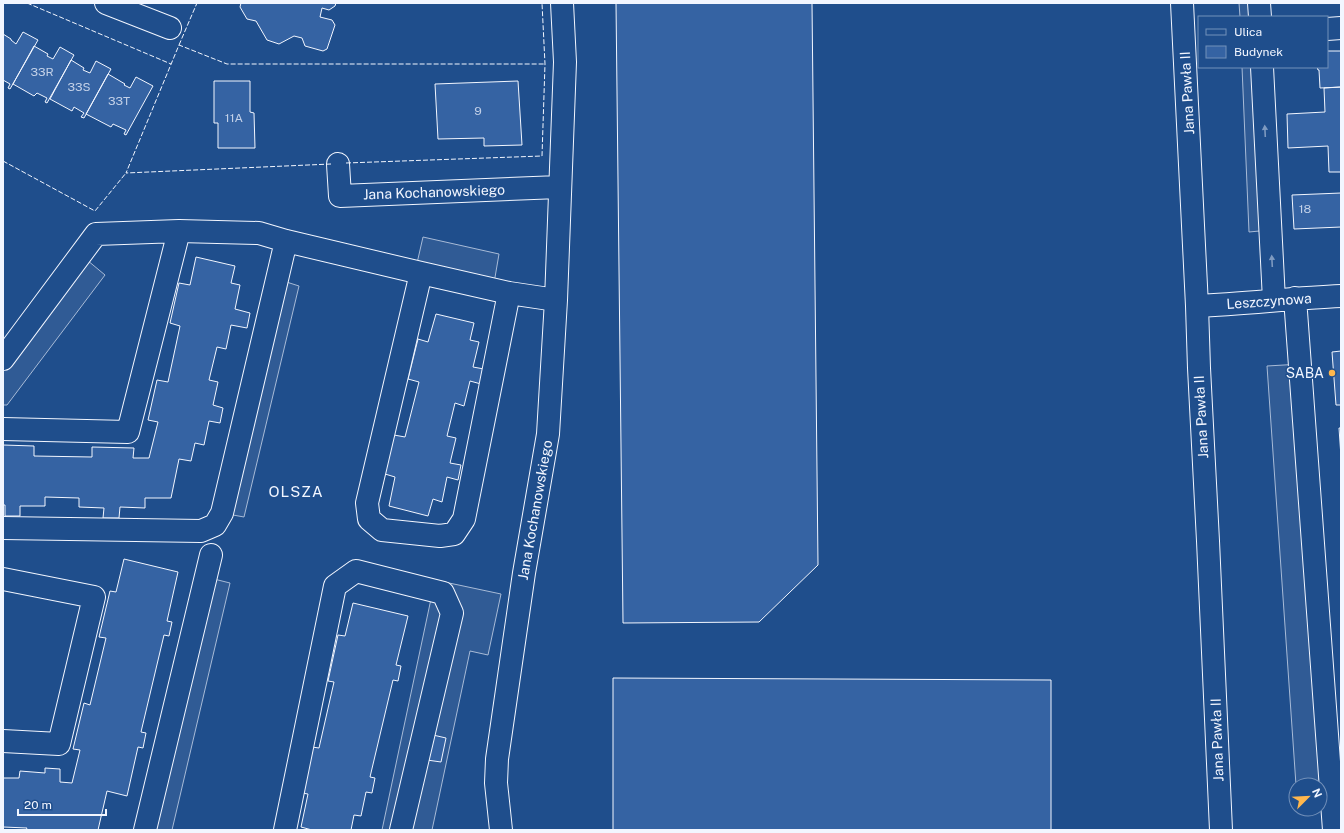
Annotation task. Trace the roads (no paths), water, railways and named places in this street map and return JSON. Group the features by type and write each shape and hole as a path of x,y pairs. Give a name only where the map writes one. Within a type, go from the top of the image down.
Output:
{"street":[{"path":"106,3 170,28"},
{"name":"Jana Kochanowskiego","path":"501,830 496,783 497,759 524,573 548,434 556,300 565,62 562,3"},
{"name":"Jana Pawła II","path":"1182,3 1209,549 1221,830"},
{"path":"1259,3 1260,16"},
{"path":"1328,28 1341,28"},
{"path":"1262,68 1274,300"},
{"name":"Jana Kochanowskiego","path":"338,164 340,196 560,188"},
{"path":"3,359 96,234 179,231 259,233 286,241 509,293 556,300"},
{"path":"3,429 128,432 179,231"},
{"path":"3,528 201,531 215,525 222,513 286,241"},
{"path":"421,273 367,503 369,519 382,530 440,536 454,534 464,519 509,293"},
{"name":"Leszczynowa","path":"1197,306 1245,304 1295,298 1341,296"},
{"path":"1295,298 1334,830"},
{"path":"145,830 211,555"},
{"path":"285,830 335,586 356,571 443,593 452,613 401,830"},
{"path":"3,579 94,597 59,744 3,741"}],"place":[{"name":"SABA","path":"1332,373"}],"district":[{"name":"OLSZA","path":"296,492"}]}
